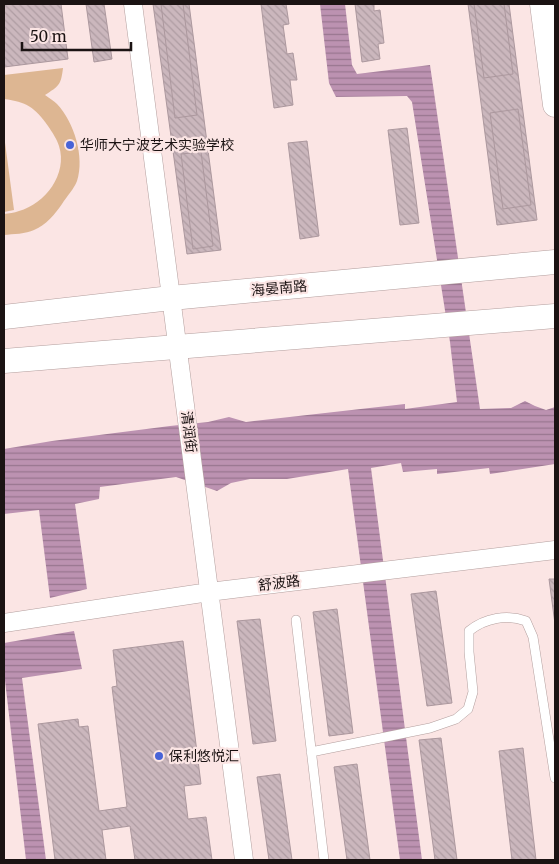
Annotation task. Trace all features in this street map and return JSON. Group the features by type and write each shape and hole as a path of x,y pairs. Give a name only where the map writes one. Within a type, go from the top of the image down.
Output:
{"main road":[{"path":"542,4 555,105"},
{"name":"海晏南路","path":"4,317 171,298 555,262"},
{"path":"4,361 555,316"}],"street":[{"name":"清润街","path":"133,4 244,860"},
{"name":"舒波路","path":"4,623 209,592 555,550"}],"lane":[{"path":"311,752 430,728 456,719 468,709 473,692 469,631 478,624 494,618 517,618 526,621 533,637 555,778"},
{"path":"296,620 324,860"}],"shaded area":[{"path":"320,4 345,4 352,65 357,74 430,65 480,409 511,408 525,401 546,410 555,407 555,464 490,474 489,468 437,474 437,469 403,472 401,463 371,468 422,860 400,860 348,469 287,479 250,479 231,483 217,491 176,477 100,487 99,499 75,504 87,589 50,598 39,510 4,514 4,449 52,441 208,422 229,417 246,422 405,404 405,409 457,402 450,342 412,102 407,96 336,97 329,83"},
{"path":"63,68 58,84 45,95 63,111 73,130 80,161 77,181 57,211 42,226 19,234 4,235 4,214 29,207 45,195 57,177 61,157 56,138 39,114 29,106 4,99 4,75"},
{"path":"4,135 14,210 4,212"},
{"path":"74,631 82,669 22,678 46,860 26,860 4,672 4,643"}],"building":[{"path":"4,4 61,4 68,59 4,67"},
{"path":"86,4 104,4 112,59 94,62"},
{"path":"153,4 189,4 221,250 187,254"},
{"path":"161,4 183,4 197,115 175,118"},
{"path":"261,4 286,4 289,24 283,25 287,54 293,53 297,80 290,80 293,105 274,108"},
{"path":"355,4 374,4 374,11 380,10 384,43 378,44 380,59 362,62"},
{"path":"468,4 509,4 537,220 497,225"},
{"path":"474,4 504,4 513,74 484,78"},
{"path":"518,109 531,205 503,209 490,113"},
{"path":"407,128 419,223 400,225 388,130"},
{"path":"307,141 319,236 300,239 288,143"},
{"path":"201,152 213,246 193,249 181,154"},
{"path":"549,579 555,579 555,624"},
{"path":"436,591 452,703 427,706 411,594"},
{"path":"337,609 353,733 329,736 313,612"},
{"path":"260,619 276,741 253,744 237,621"},
{"name":"保利悠悦汇","path":"183,641 201,784 184,786 188,819 206,817 212,860 135,860 130,826 102,830 106,860 55,860 38,724 78,719 79,727 88,726 99,811 127,807 112,687 117,686 113,650"},
{"path":"441,738 457,860 435,860 419,740"},
{"path":"523,748 536,860 512,860 499,751"},
{"path":"357,764 370,860 347,860 334,767"},
{"path":"280,774 292,860 269,860 257,777"}],"place":[{"name":"华师大宁波艺术实验学校","path":"70,145"},
{"name":"保利悠悦汇","path":"159,756"}]}
